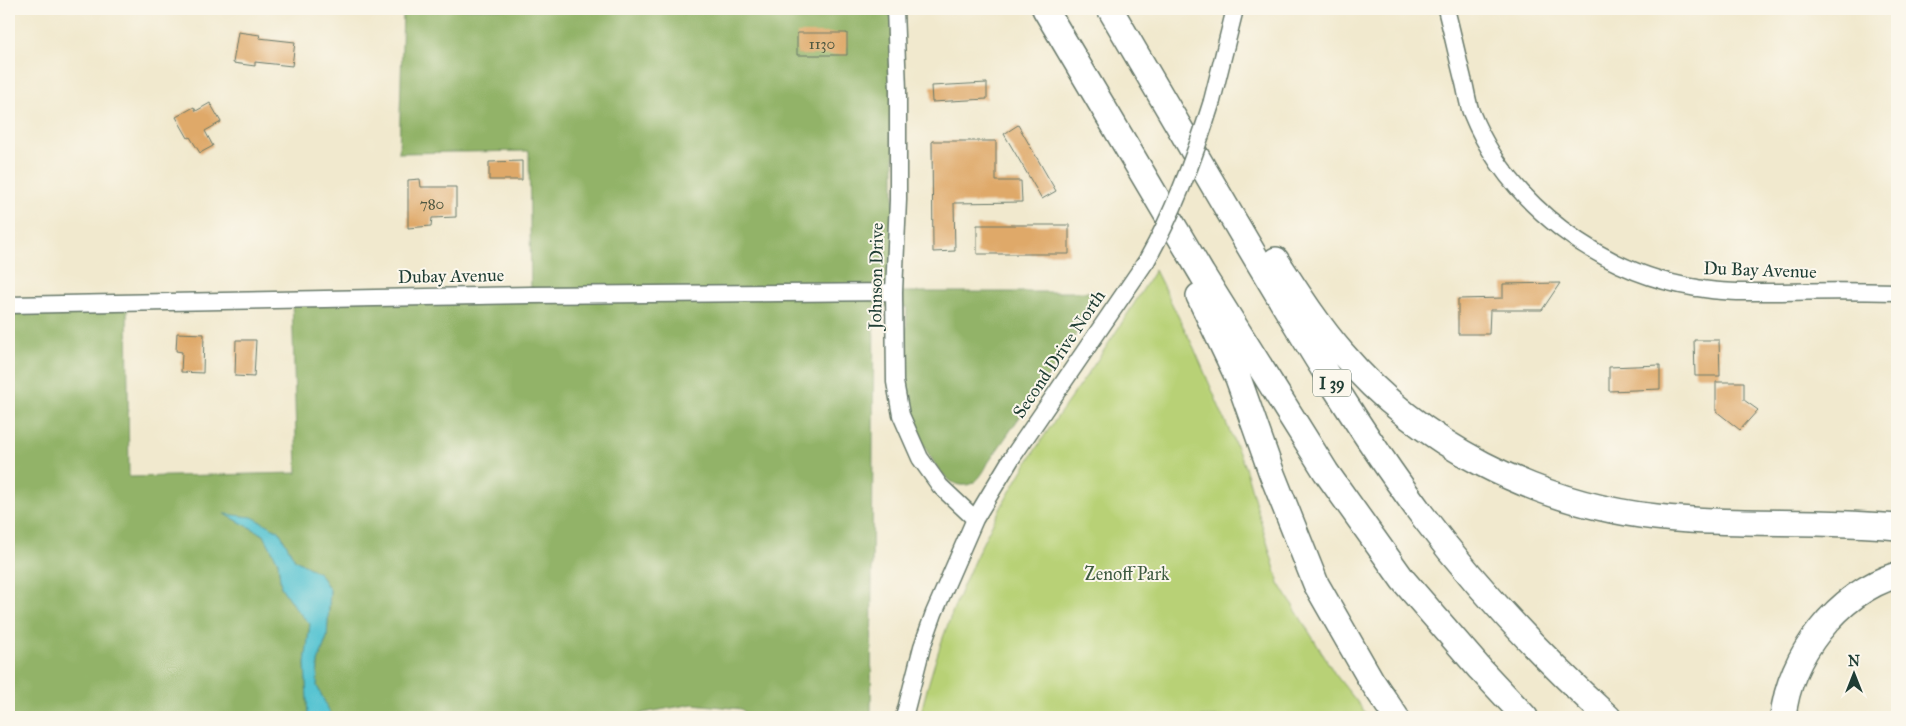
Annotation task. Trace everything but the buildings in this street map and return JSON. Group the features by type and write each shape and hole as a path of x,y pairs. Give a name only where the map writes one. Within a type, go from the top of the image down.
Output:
{"highway":[{"path":"1045,9 1174,226 1326,472 1403,580 1480,670 1525,717"},
{"name":"I 39","path":"1110,9 1299,330 1391,472 1469,574 1541,654 1608,717"},
{"path":"1190,146 1218,170 1308,310 1342,354 1395,406 1456,448 1490,468 1572,500 1647,516 1683,519 1897,526"},
{"path":"1174,226 1184,264 1238,378 1276,483 1316,584 1371,680 1396,717"},
{"path":"1783,717 1788,689 1812,639 1845,605 1870,587 1897,575"}],"street":[{"name":"Johnson Drive","path":"894,9 898,90 898,200 894,292 895,382 901,415 920,458 940,486 975,519"},
{"name":"Second Drive North","path":"904,717 922,647 934,613 975,519 1011,459 1147,260 1174,206 1203,132 1235,9"},
{"name":"Du Bay Avenue","path":"1446,9 1471,111 1488,145 1505,171 1526,196 1553,222 1601,255 1630,269 1666,282 1729,292 1897,292"},
{"name":"Dubay Avenue","path":"9,305 522,295 894,292"}],"green space":[{"path":"403,9 894,9 894,292 1101,292 1070,344 981,475 974,482 966,485 953,483 940,471 923,445 915,426 910,407 905,370 907,307 874,306 871,717 750,717 741,709 693,704 643,713 634,717 332,717 317,686 318,662 327,637 330,590 319,573 295,560 279,531 227,515 264,535 278,562 281,587 295,608 310,624 305,663 308,717 9,717 9,305 127,302 129,477 297,473 292,299 531,295 529,151 399,153"},
{"name":"Zenoff Park","path":"1155,270 1194,348 1245,467 1279,583 1335,674 1369,717 920,717 950,618 977,554 993,523 1037,447 1102,354"}],"water":[{"path":"225,514 252,517 279,531 295,560 319,573 330,590 327,637 318,662 317,686 332,717 308,717 305,663 310,624 295,608 281,587 278,562 264,535"}]}
